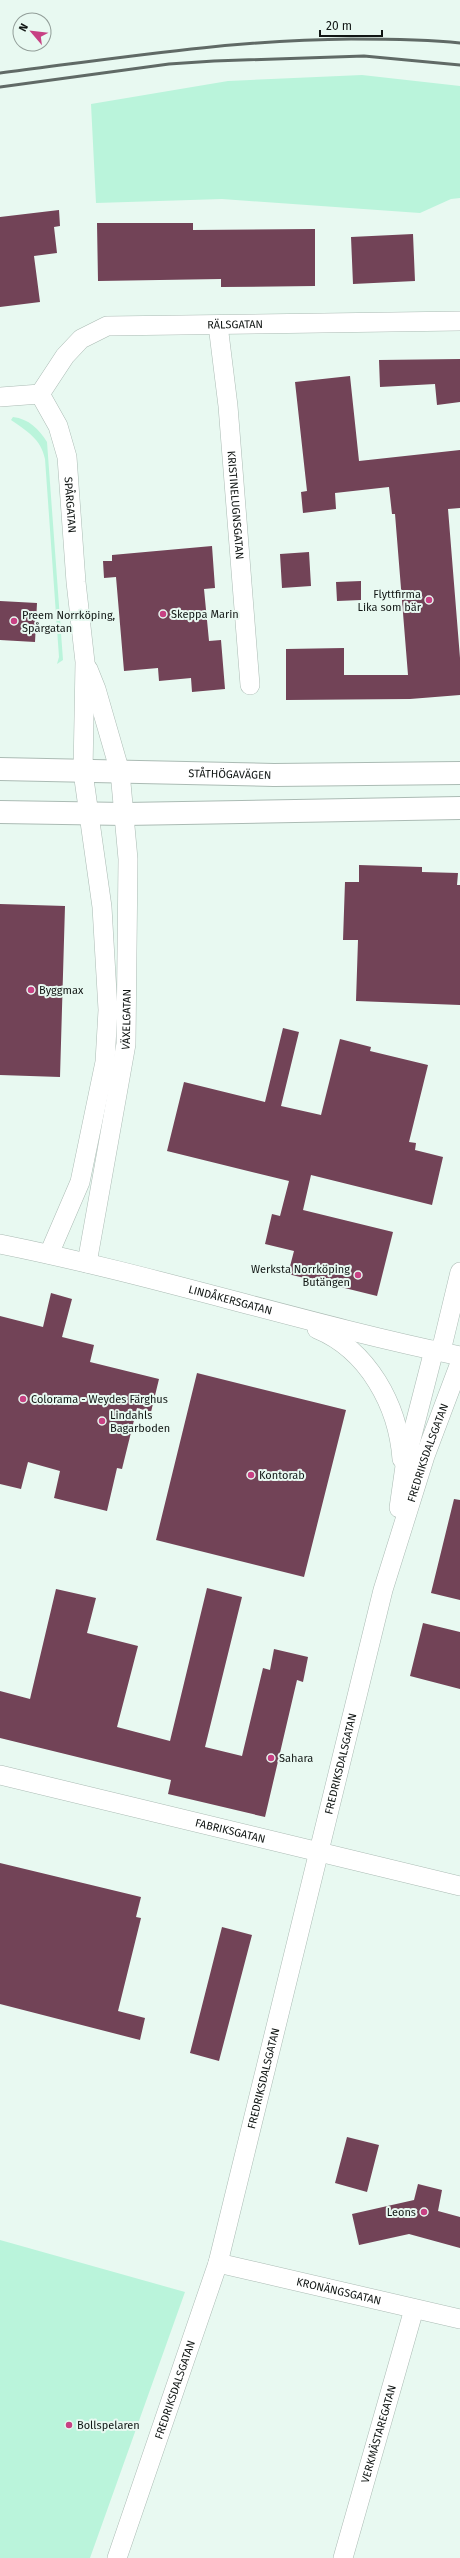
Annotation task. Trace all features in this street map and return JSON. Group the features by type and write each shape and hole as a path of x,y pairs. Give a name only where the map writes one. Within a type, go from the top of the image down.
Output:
{"main road":[{"name":"STÅTHÖGAVÄGEN","path":"0,768 83,772 274,775 460,773"},
{"path":"0,812 125,814 460,808"}],"street":[{"name":"RÄLSGATAN","path":"40,394 65,356 81,339 107,326 460,321"},
{"name":"KRISTINELUGNSGATAN","path":"218,325 228,406 250,685"},
{"path":"0,397 40,394"},
{"name":"SPÅRGATAN","path":"40,394 58,426 67,457 76,582 85,662 83,772 89,813"},
{"name":"SPÅRGATAN","path":"85,662 96,689 120,772"},
{"name":"VÄXELGATAN","path":"87,1263 126,1044 128,859 120,772"},
{"name":"VÄXELGATAN","path":"49,1254 80,1182 105,1062 108,1010 106,968 102,907 89,813"},
{"name":"LINDÅKERSGATAN","path":"0,1244 87,1263 283,1314 460,1356"},
{"name":"FREDRIKSDALSGATAN","path":"117,2558 218,2263 383,1590 417,1410 437,1350 460,1272"},
{"name":"FREDRIKSDALSGATAN","path":"283,1314 323,1331 348,1346 375,1377 394,1414 401,1448 403,1478"},
{"name":"FREDRIKSDALSGATAN","path":"383,1590 425,1456 460,1363"},
{"name":"FABRIKSGATAN","path":"0,1775 460,1886"},
{"name":"KRONÄNGSGATAN","path":"218,2263 460,2320"},
{"name":"VERKMÄSTAREGATAN","path":"343,2558 414,2309"}],"green space":[{"path":"362,75 460,86 460,198 451,199 420,213 222,199 96,203 91,104 228,81"},
{"path":"13,417 29,422 41,433 47,442 63,660 57,664 59,657 45,459 37,441 28,432 11,420"},
{"name":"Bollspelaren","path":"0,2240 185,2292 90,2558 0,2558"}],"building":[{"path":"59,210 60,226 54,227 57,253 34,256 40,302 0,307 0,217"},
{"path":"97,223 193,223 193,230 315,229 315,286 221,287 221,279 98,281"},
{"path":"413,234 415,281 353,284 351,237"},
{"path":"460,359 460,402 437,405 435,384 380,387 379,360"},
{"path":"350,376 359,461 460,450 460,508 448,509 460,658 460,695 410,699 286,700 286,649 344,648 344,675 408,675 395,514 392,514 389,487 335,493 336,509 303,513 301,492 307,491 295,382"},
{"name":"Skeppa Marin","path":"212,546 215,588 204,589 209,641 221,640 225,689 192,692 191,678 159,681 158,668 124,671 116,577 104,578 103,561 112,561 112,555"},
{"path":"309,552 311,586 282,588 280,554"},
{"path":"361,581 361,600 337,601 336,582"},
{"path":"0,601 37,603 35,642 0,640"},
{"path":"359,865 422,867 422,872 458,873 457,885 460,885 460,1005 356,1001 358,940 343,940 345,882 359,882"},
{"name":"Byggmax","path":"0,904 65,906 60,1077 0,1075"},
{"path":"283,1028 299,1032 281,1106 321,1115 340,1039 371,1047 370,1051 428,1065 409,1142 416,1143 415,1150 443,1157 432,1205 311,1175 303,1210 393,1232 377,1296 288,1274 294,1251 265,1244 272,1214 280,1216 289,1181 167,1151 184,1082 265,1102"},
{"path":"51,1293 72,1299 62,1337 94,1345 90,1362 159,1379 151,1412 137,1408 122,1469 117,1468 107,1511 54,1498 60,1471 28,1462 21,1489 0,1484 0,1316 43,1327"},
{"name":"Kontorab","path":"197,1373 346,1410 304,1577 156,1540"},
{"path":"454,1499 460,1500 460,1600 431,1593"},
{"path":"207,1588 242,1597 205,1747 242,1756 263,1668 270,1670 274,1649 308,1657 303,1682 297,1680 265,1817 168,1794 171,1780 0,1738 0,1691 30,1699 56,1589 96,1598 87,1633 138,1646 117,1727 170,1741"},
{"path":"423,1623 460,1632 460,1689 410,1676"},
{"path":"0,1863 141,1897 136,1917 141,1918 118,2011 145,2018 140,2040 0,2004"},
{"path":"222,1927 252,1935 219,2061 190,2053"},
{"path":"347,2137 379,2145 367,2192 335,2183"},
{"path":"418,2184 442,2190 438,2211 460,2217 460,2248 409,2234 359,2245 352,2214 414,2200"}],"railway":[{"path":"0,73 219,46 307,40 419,40 460,43"},
{"path":"0,87 169,64 214,61 364,56 460,65"}],"place":[{"name":"Flyttfirma Lika som bär","path":"429,600"},
{"name":"Skeppa Marin","path":"163,614"},
{"name":"Preem Norrköping, Spårgatan","path":"14,621"},
{"name":"Byggmax","path":"31,990"},
{"name":"Werksta Norrköping Butängen","path":"358,1275"},
{"name":"Colorama - Weydes Färghus","path":"23,1399"},
{"name":"Lindahls Bagarboden","path":"102,1421"},
{"name":"Kontorab","path":"251,1475"},
{"name":"Sahara","path":"271,1758"},
{"name":"Leons","path":"424,2212"},
{"name":"Bollspelaren","path":"69,2425"}]}
